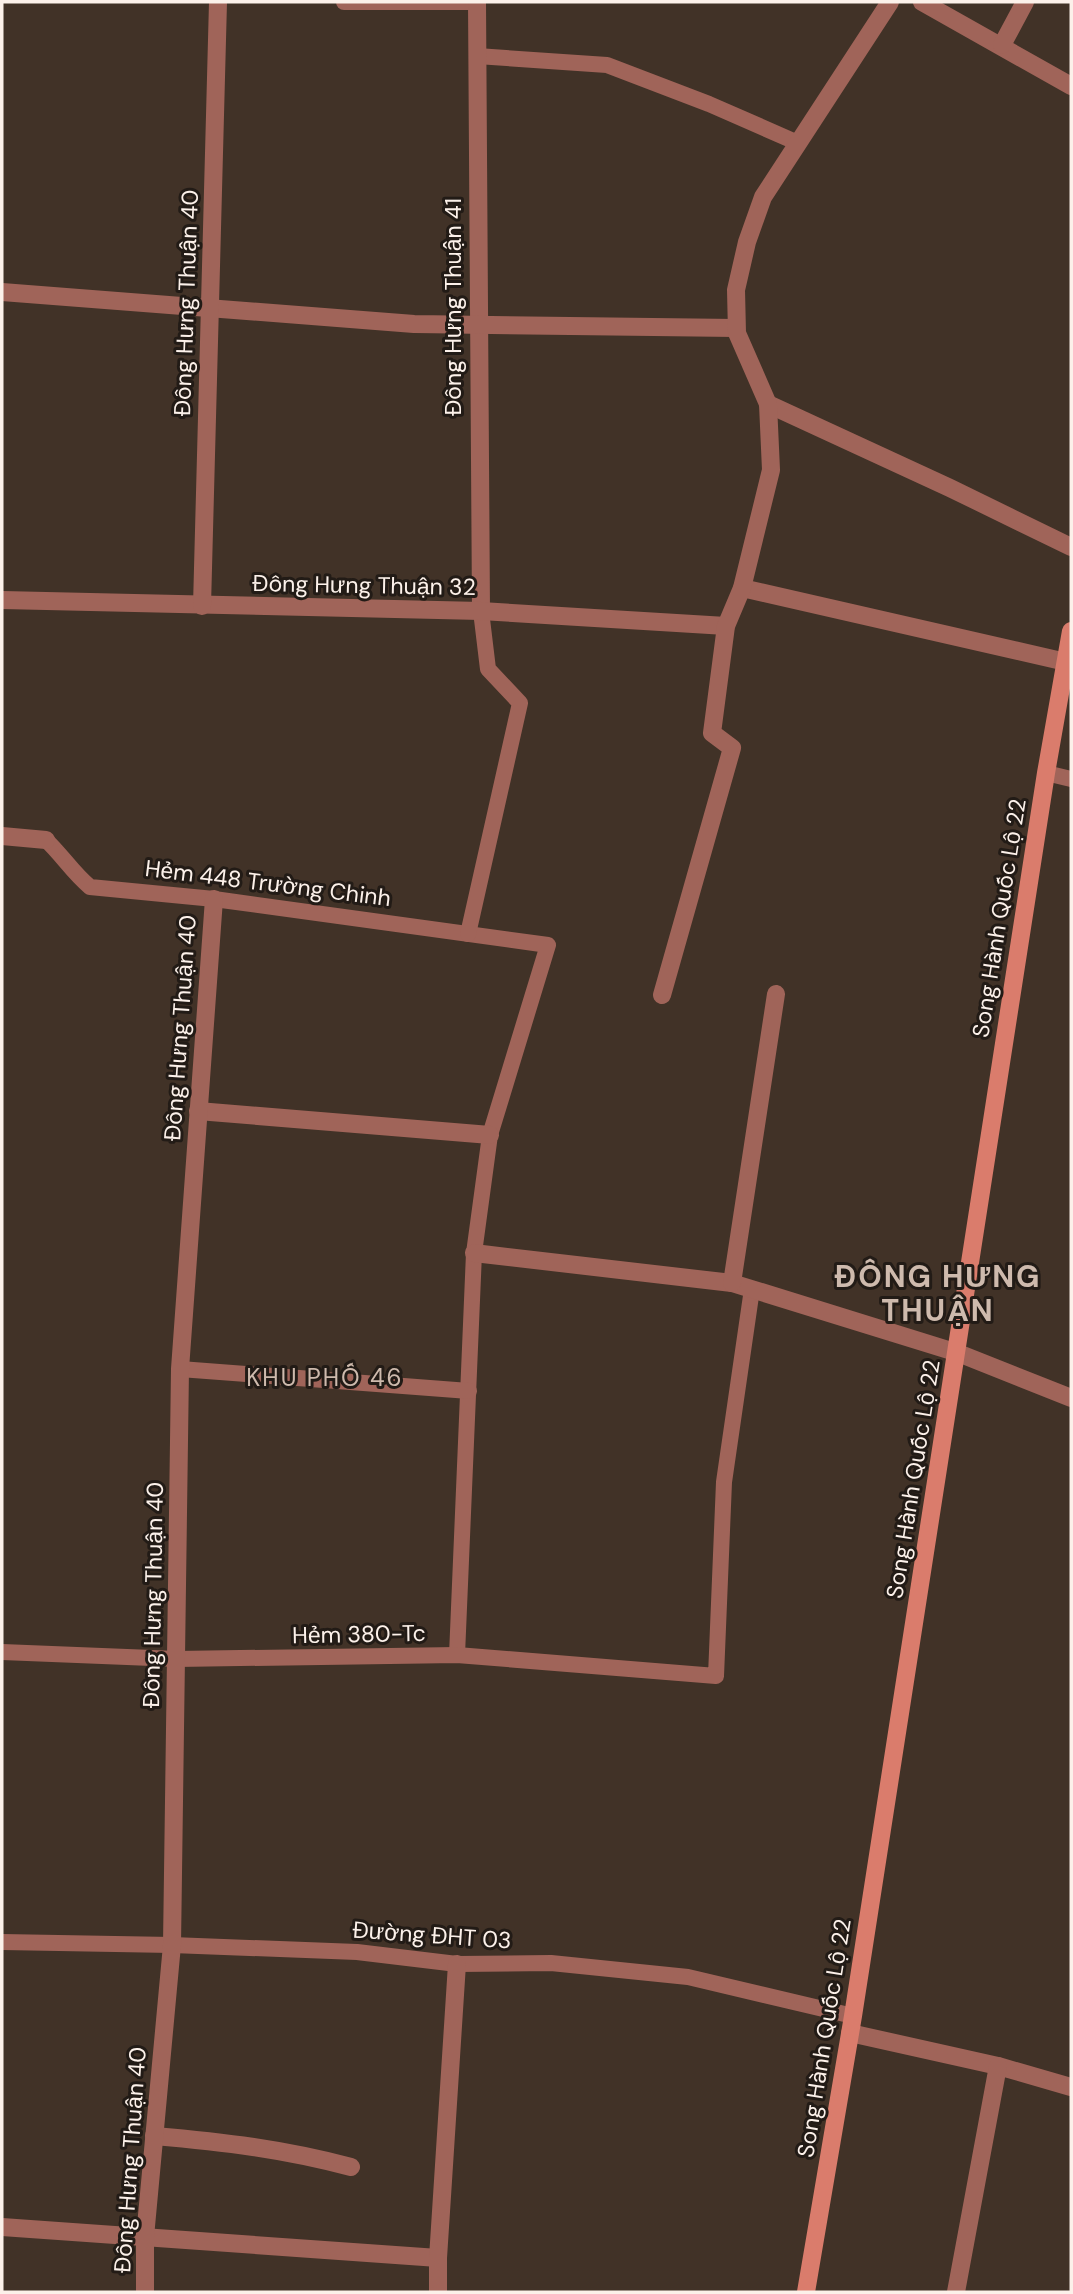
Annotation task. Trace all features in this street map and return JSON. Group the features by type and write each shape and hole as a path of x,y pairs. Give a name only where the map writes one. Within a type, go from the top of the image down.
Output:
{"street":[{"name":"Đông Hưng Thuận 40","path":"202,606 218,2"},
{"name":"Đông Hưng Thuận 41","path":"477,2 481,611"},
{"path":"662,995 732,748 712,733 726,626 742,588 771,470 768,404 736,328 736,290 747,242 763,197 890,2"},
{"path":"922,2 1071,86"},
{"path":"1002,45 1025,2"},
{"path":"2,292 414,324 736,328"},
{"path":"768,404 1071,547"},
{"path":"742,588 1066,662"},
{"name":"Đông Hưng Thuận 32","path":"2,600 481,611 726,626"},
{"name":"Song Hành Quốc Lộ 22","path":"806,2292 852,2024 1046,773 1071,631"},
{"name":"Hẻm 448 Trường Chinh","path":"2,836 46,840"},
{"name":"Đông Hưng Thuận 40","path":"145,2292 145,2237 172,1945 180,1368 214,898"},
{"path":"732,1283 776,994"},
{"path":"198,1111 490,1135"},
{"path":"474,1253 732,1283 958,1353 1071,1398"},
{"path":"438,2292 457,1964"},
{"path":"852,2024 1071,2087"},
{"path":"956,2292 998,2066"},
{"path":"154,2136 235,2143 292,2152 351,2167"},
{"path":"2,2227 438,2258"}],"lane":[{"path":"344,2 477,2"},
{"path":"477,55 607,65 709,104 798,143"},
{"path":"468,934 520,703 488,669 481,611"},
{"path":"1046,773 1071,779"},
{"name":"Hẻm 448 Trường Chinh","path":"46,840 90,887 214,898 548,944 490,1135"},
{"path":"457,1655 474,1253 490,1135"},
{"name":"Hẻm 380-Tc","path":"2,1652 177,1659 457,1655 716,1676 724,1482 752,1289"},
{"path":"180,1368 469,1391"},
{"name":"Đường ĐHT 03","path":"2,1942 357,1952 457,1964 551,1964 688,1977 852,2024"}],"district":[{"name":"ĐÔNG HƯNG THUẬN","path":"938,1294"},
{"name":"KHU PHỐ 46","path":"325,1378"}]}
